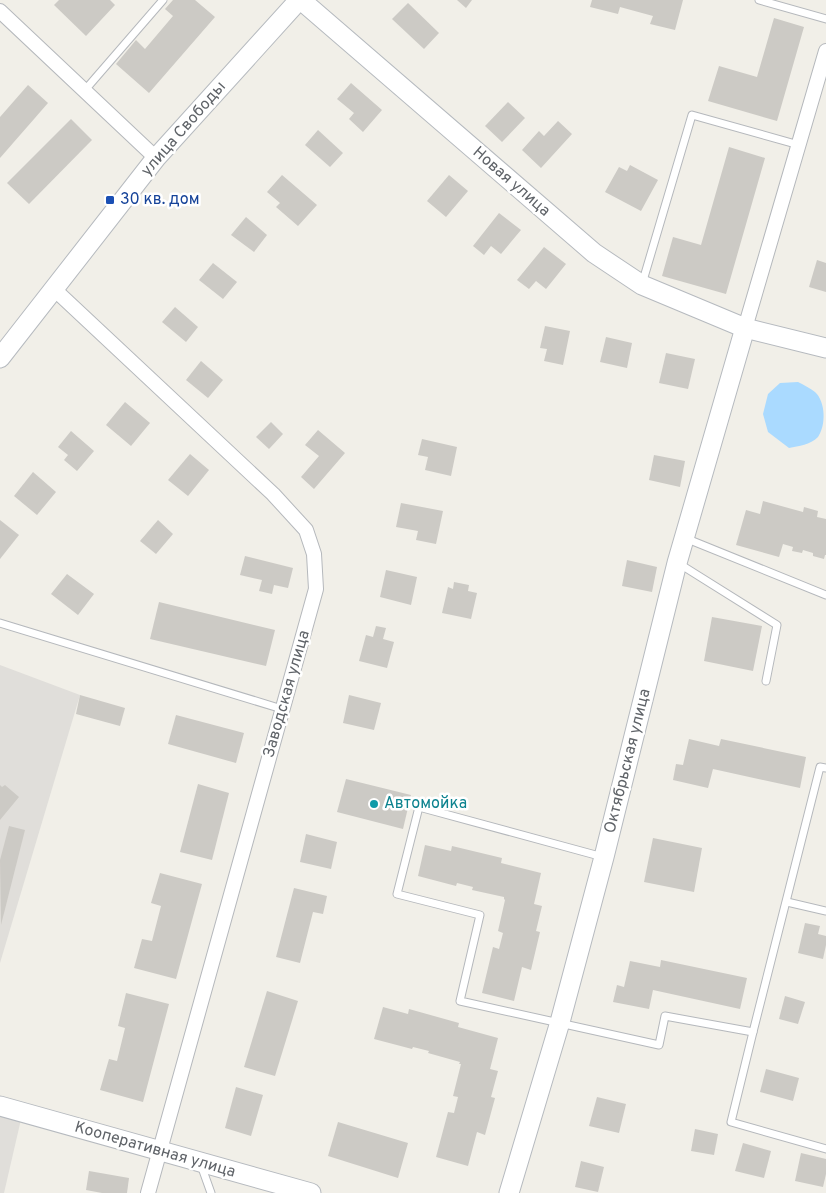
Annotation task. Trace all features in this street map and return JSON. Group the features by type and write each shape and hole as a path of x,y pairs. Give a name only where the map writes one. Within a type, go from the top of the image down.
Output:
{"street":[{"name":"улица Свободы","path":"0,358 156,158 300,0"},
{"name":"Новая улица","path":"300,0 594,254 642,285 745,328 826,348"},
{"path":"0,11 156,158"},
{"path":"745,328 826,52"},
{"name":"Заводская улица","path":"54,289 273,494 306,530 314,554 316,589 308,623 282,709 148,1193"},
{"name":"Октябрьская улица","path":"509,1193 560,1022 604,857 677,563 745,328"},
{"name":"Кооперативная улица","path":"0,1106 311,1193"}],"lane":[{"path":"85,90 163,0"},
{"path":"759,0 826,19"},
{"path":"642,285 692,115 798,145"},
{"path":"685,537 826,595"},
{"path":"677,563 777,626 766,681"},
{"path":"0,623 282,709"},
{"path":"826,768 820,767 731,1122 826,1149"},
{"path":"604,857 419,807 396,894 480,915 460,1001 659,1045 666,1016 754,1032"},
{"path":"786,902 826,911"},
{"path":"199,1162 211,1193"}],"shaded area":[{"path":"0,665 80,695 0,963"},
{"path":"0,1109 22,1115 4,1193 0,1193"}],"water":[{"path":"798,382 819,396 824,414 821,432 815,440 804,445 789,448 768,432 763,414 768,394 780,383"}],"building":[{"path":"59,0 110,0 115,5 86,36 54,5"},
{"path":"173,0 195,0 215,17 149,93 116,64 136,40 145,49 173,16 165,9"},
{"path":"457,0 472,0 466,8"},
{"path":"592,0 683,0 675,30 650,24 653,16 620,7 618,14 590,7"},
{"path":"408,3 439,33 424,49 392,19"},
{"path":"774,18 804,27 777,121 708,101 719,66 757,77"},
{"path":"351,83 382,110 363,132 349,119 354,113 337,99"},
{"path":"28,85 48,103 0,158 0,117"},
{"path":"508,102 525,118 502,142 485,126"},
{"path":"71,119 92,140 29,204 7,183"},
{"path":"558,121 572,134 541,168 522,150 539,131 544,136"},
{"path":"318,130 343,153 330,167 305,145"},
{"path":"729,147 765,158 726,294 662,276 673,237 701,245"},
{"path":"630,165 658,180 641,211 605,192 619,167 627,171"},
{"path":"282,175 317,205 298,226 276,207 280,203 267,192"},
{"path":"449,175 468,191 446,217 427,201"},
{"path":"499,213 521,230 501,254 491,246 484,255 473,246"},
{"path":"246,217 267,235 254,252 231,235"},
{"path":"544,247 566,264 546,289 536,281 529,289 517,280"},
{"path":"817,260 826,263 826,292 809,287"},
{"path":"213,263 237,282 223,299 199,280"},
{"path":"175,307 198,327 186,342 162,322"},
{"path":"545,326 570,331 563,365 544,361 547,349 540,348"},
{"path":"606,337 632,343 627,368 600,362"},
{"path":"666,353 695,359 688,389 659,383"},
{"path":"201,361 223,380 208,398 186,380"},
{"path":"125,402 150,423 131,446 106,425"},
{"path":"271,422 283,434 269,449 256,437"},
{"path":"318,430 345,453 314,489 301,477 319,456 305,445"},
{"path":"71,431 94,451 77,471 64,460 68,455 58,447"},
{"path":"422,439 457,447 451,476 425,470 428,457 418,455"},
{"path":"190,454 209,470 188,496 168,480"},
{"path":"654,455 685,461 680,487 649,480"},
{"path":"33,472 56,492 37,515 14,496"},
{"path":"763,501 803,512 804,507 818,511 817,517 826,519 826,555 824,559 813,556 813,553 803,550 802,553 792,551 793,547 783,544 779,557 736,545 746,510 760,514"},
{"path":"401,503 443,511 436,544 416,540 418,531 396,527"},
{"path":"0,520 19,535 0,559"},
{"path":"158,520 173,534 156,554 140,541"},
{"path":"245,556 293,568 288,588 274,585 272,594 259,591 262,580 240,575"},
{"path":"627,560 657,567 652,592 622,586"},
{"path":"386,570 417,577 411,605 380,597"},
{"path":"67,574 94,594 78,615 51,594"},
{"path":"454,582 469,585 468,591 477,593 471,619 442,613 448,587 453,589"},
{"path":"159,602 275,630 266,666 150,639"},
{"path":"712,617 762,626 753,671 704,661"},
{"path":"376,626 386,628 383,639 394,642 387,668 359,661 366,635 373,637"},
{"path":"80,695 125,708 120,726 76,714"},
{"path":"349,695 381,703 374,730 343,723"},
{"path":"176,715 244,733 236,763 168,744"},
{"path":"689,739 719,746 721,739 806,757 800,788 713,769 708,788 673,780 676,764 683,765"},
{"name":"Автомойка","path":"346,779 411,795 403,829 337,812"},
{"path":"198,784 229,793 212,860 180,852"},
{"path":"0,785 2,787 5,785 19,797 0,820"},
{"path":"9,826 25,830 1,925 0,860"},
{"path":"306,834 337,842 331,869 300,862"},
{"path":"653,838 702,848 694,892 644,882"},
{"path":"425,845 451,851 452,846 502,858 501,863 541,873 534,904 542,906 536,931 540,932 531,970 522,967 514,1001 482,993 493,947 499,949 503,933 498,931 505,900 504,897 472,890 473,887 457,883 456,886 418,876"},
{"path":"160,873 202,884 176,979 134,968 142,939 152,941 161,906 151,903"},
{"path":"294,888 327,896 323,914 313,912 300,963 276,957"},
{"path":"805,923 820,926 818,934 826,936 823,959 798,953"},
{"path":"661,960 747,978 740,1009 653,990 649,1009 613,1002 617,985 624,987 630,961 660,967"},
{"path":"267,991 298,1001 275,1076 244,1067"},
{"path":"126,993 169,1004 143,1102 100,1090 109,1059 117,1061 125,1028 118,1026"},
{"path":"785,996 805,1002 798,1024 779,1019"},
{"path":"383,1007 408,1014 409,1009 459,1023 458,1027 498,1038 490,1069 498,1071 491,1097 495,1098 485,1135 477,1132 468,1166 436,1157 448,1112 454,1113 458,1097 453,1096 460,1062 428,1053 429,1051 413,1047 412,1049 374,1039"},
{"path":"766,1069 799,1078 793,1101 760,1092"},
{"path":"236,1087 263,1095 251,1136 225,1128"},
{"path":"597,1097 626,1104 619,1133 589,1126"},
{"path":"338,1122 408,1143 398,1178 328,1156"},
{"path":"695,1129 718,1134 714,1155 691,1151"},
{"path":"743,1143 771,1151 764,1178 735,1171"},
{"path":"801,1153 826,1159 826,1174 823,1187 795,1181"},
{"path":"581,1161 604,1167 598,1192 575,1187"},
{"path":"89,1171 129,1178 127,1193 102,1193 86,1190"}],"place":[{"name":"30 кв. дом","path":"110,200"},
{"name":"Автомойка","path":"374,804"}]}
